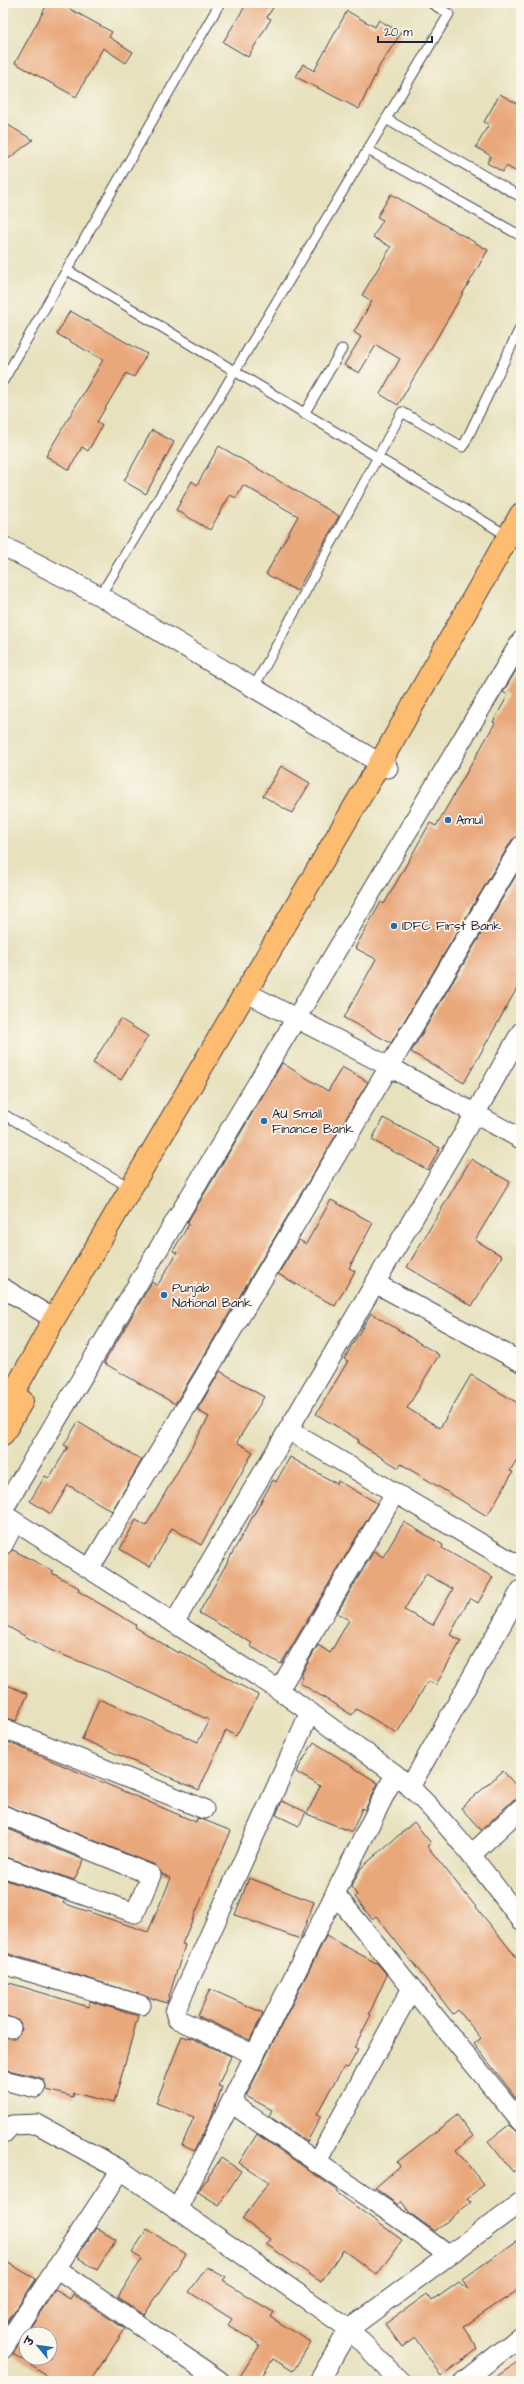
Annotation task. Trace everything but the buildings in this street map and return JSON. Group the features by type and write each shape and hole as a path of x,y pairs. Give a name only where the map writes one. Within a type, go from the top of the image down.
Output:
{"main road":[{"path":"3,1434 255,997 518,527"},
{"path":"3,1412 54,1319 131,1188 384,766"}],"street":[{"path":"3,546 100,596 253,689 384,766"},
{"path":"3,1544 7,1516 296,1019 521,641"},
{"path":"90,1568 521,846"},
{"path":"255,997 390,1067 521,1139"},
{"path":"174,1623 475,1114 521,1032"},
{"path":"375,1283 521,1362"},
{"path":"3,1288 54,1319"},
{"path":"288,1430 521,1567"},
{"path":"280,1690 395,1493"},
{"path":"7,1516 280,1690 395,1774 410,1787 471,1855 521,1920"},
{"path":"410,1787 521,1590"},
{"path":"254,2056 176,2019 174,2012 310,1712"},
{"path":"3,1728 204,1809"},
{"path":"177,2210 395,1774"},
{"path":"471,1855 521,1808"},
{"path":"3,1815 152,1875 136,1913 3,1867"},
{"path":"335,1894 521,2122"},
{"path":"3,1964 141,2005"},
{"path":"316,2163 412,1988"},
{"path":"3,2080 36,2088"},
{"path":"231,2104 405,2223 448,2256"},
{"path":"3,2134 12,2125 36,2124 121,2170 349,2329 400,2381"},
{"path":"3,2349 121,2170"},
{"path":"319,2381 349,2329 521,2202"},
{"path":"56,2268 199,2374 220,2381"},
{"path":"464,2381 521,2336"}],"lane":[{"path":"3,381 220,3"},
{"path":"100,596 449,14 431,3"},
{"path":"386,118 521,197"},
{"path":"368,150 521,236"},
{"path":"67,270 378,458 518,527"},
{"path":"253,689 402,412 463,447 521,326"},
{"path":"304,414 342,349"},
{"path":"3,1114 131,1188"}],"place":[{"name":"Amul","path":"448,820"},
{"name":"IDFC First Bank","path":"394,926"},
{"name":"AU Small Finance Bank","path":"264,1121"},
{"name":"Punjab National Bank","path":"164,1295"}]}
